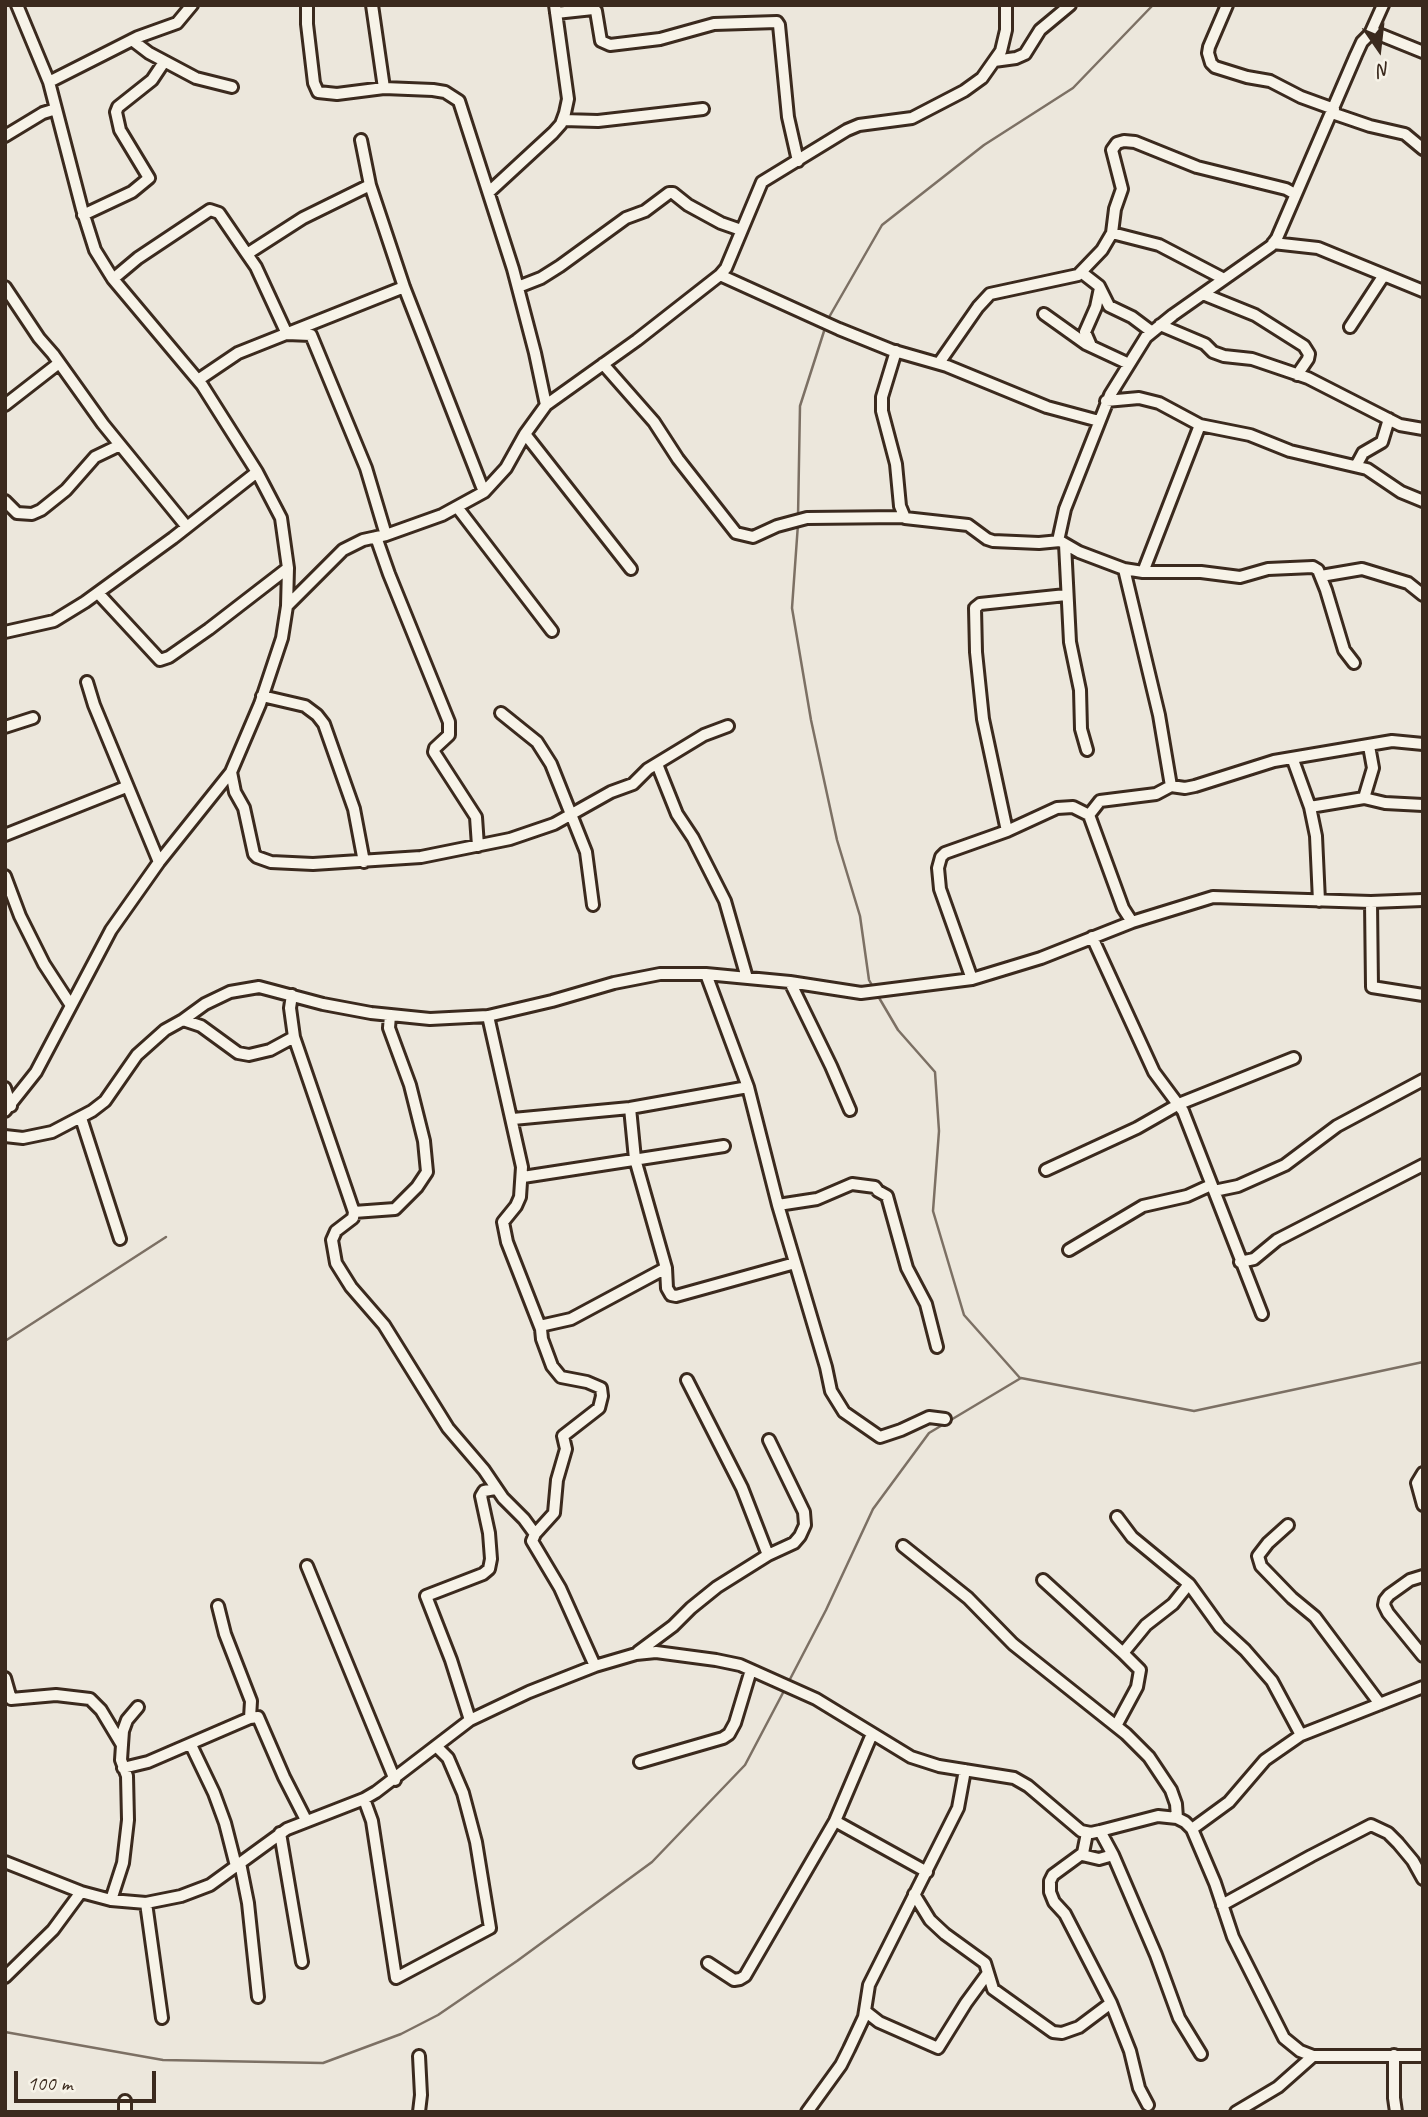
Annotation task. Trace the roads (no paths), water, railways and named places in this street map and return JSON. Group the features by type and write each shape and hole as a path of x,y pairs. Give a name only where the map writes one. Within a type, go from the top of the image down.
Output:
{"street":[{"path":"43,113 50,88 132,40 177,23 192,5"},
{"path":"307,5 314,83 318,92 337,94 384,88 433,90 454,96 459,102 518,287 536,353 546,405"},
{"path":"372,5 384,88"},
{"path":"288,606 343,550 363,540 442,515 484,492 506,468 525,434 546,405 720,275 726,268 762,182 859,125 912,118 982,78 1001,51 1006,5"},
{"path":"994,61 1025,54 1040,30 1070,5"},
{"path":"5,12 17,6 50,88 83,215 96,250 113,279 198,380 257,471 281,518 288,568 288,606 282,638 231,772 159,862 111,930 36,1072 8,1109"},
{"path":"1223,6 1208,53 1211,63 1216,67 1270,81 1370,126 1405,134 1423,149"},
{"path":"1087,750 1081,729 1080,690 1070,642 1061,542 1065,509 1098,421 1129,365 1156,329 1273,243 1362,42 1370,34 1378,8"},
{"path":"489,192 537,150 563,120 568,99 556,9 596,11 601,41 610,46 660,39 714,24 777,22 788,117 798,161"},
{"path":"1370,34 1376,33 1423,52"},
{"path":"132,40 164,62 196,78 232,86"},
{"path":"83,215 132,192 149,178 120,130 116,112 118,107 152,80 164,62"},
{"path":"563,120 598,121 703,108"},
{"path":"5,136 43,113 56,109"},
{"path":"361,140 366,184 484,492"},
{"path":"939,363 990,294 1068,278 1081,272 1102,250 1112,233 1115,209 1122,189 1112,150 1118,143 1124,141 1149,147 1197,167 1296,194"},
{"path":"247,254 303,218 366,184"},
{"path":"518,287 541,278 626,218 645,211 669,192 721,223 741,230"},
{"path":"113,279 138,258 210,210 219,213 256,268 287,334"},
{"path":"1112,233 1159,245 1224,279"},
{"path":"1273,243 1318,248 1423,291"},
{"path":"1081,272 1100,288 1109,306 1156,329 1205,344 1213,352 1252,359 1297,375 1336,391 1400,425 1423,429"},
{"path":"720,275 839,329 896,351 939,363 1048,407 1098,421"},
{"path":"1350,327 1384,275"},
{"path":"198,380 238,354 404,286"},
{"path":"1091,346 1085,332 1096,307 1100,288"},
{"path":"7,294 103,425 187,527"},
{"path":"1203,294 1255,315 1304,346 1309,354 1308,359 1297,375"},
{"path":"1044,314 1091,346 1129,365"},
{"path":"287,334 311,335 366,468 389,574 449,722 449,735 434,752 476,817 478,846"},
{"path":"896,351 882,397 882,411 896,464 903,517"},
{"path":"5,405 59,363"},
{"path":"603,364 654,422 736,533 753,537 777,526 807,518 903,517 968,524 993,541 1061,542 1124,569 1143,572 1201,572 1240,577 1268,569 1313,567 1321,576 1344,650 1354,663"},
{"path":"1107,401 1139,398 1149,400 1200,425 1250,435 1298,454 1373,472 1401,492 1423,501"},
{"path":"1356,466 1363,453 1382,442 1389,419"},
{"path":"1143,572 1200,425"},
{"path":"525,434 631,569"},
{"path":"5,501 18,513 32,514 41,510 66,490 95,457 120,445"},
{"path":"5,632 54,621 98,593 257,471"},
{"path":"457,507 552,631"},
{"path":"98,593 158,660 163,660 209,629 288,568"},
{"path":"1124,569 1159,715 1171,786"},
{"path":"1321,576 1362,569 1408,583 1423,595"},
{"path":"1007,831 983,719 976,652 975,608 980,604 1066,595"},
{"path":"87,682 126,787 159,862"},
{"path":"262,696 305,706 324,724 354,809 364,862"},
{"path":"500,713 537,742 551,764 586,852 593,905"},
{"path":"5,727 33,718"},
{"path":"231,772 257,857 283,863 313,864 430,856 537,831 611,792 633,784 657,764 704,735 728,726"},
{"path":"1089,815 1100,802 1156,794 1171,786 1195,786 1274,761 1293,760 1392,741 1423,744"},
{"path":"1364,798 1373,768 1369,746"},
{"path":"1293,760 1310,807 1317,847 1319,901"},
{"path":"657,764 677,814 693,838 725,901 747,978"},
{"path":"5,835 126,787"},
{"path":"1310,807 1364,798 1385,803 1423,805"},
{"path":"972,979 940,889 938,868 945,853 1066,806 1089,815 1123,908 1132,922"},
{"path":"5,876 20,916 44,964 70,1004"},
{"path":"5,1136 23,1138 52,1132 81,1118 105,1101 144,1048 165,1030 205,1004 230,992 259,987 323,1004 430,1019 488,1016 660,974 706,974 790,982 861,993 972,979 1041,958 1132,922 1213,897 1371,902 1423,900"},
{"path":"1371,902 1372,987 1423,995"},
{"path":"1092,937 1154,1072 1179,1104 1262,1314"},
{"path":"706,974 748,1087 778,1205 831,1391 845,1412 880,1437 929,1416 945,1419"},
{"path":"790,982 850,1110"},
{"path":"292,995 290,1008 294,1037 354,1212 353,1217 336,1231 332,1240 336,1263 351,1287 384,1325 447,1428 484,1470 495,1489 536,1534"},
{"path":"354,1212 395,1209 417,1187 427,1172 424,1141 410,1085 389,1028 390,1015"},
{"path":"488,1016 513,1119 523,1177 520,1197 503,1222 507,1242 540,1326 552,1366 561,1377 601,1388 599,1408 563,1436 566,1449 557,1480 554,1513 532,1541 560,1588 594,1666"},
{"path":"183,1020 201,1026 238,1053 249,1055 270,1050 294,1037"},
{"path":"1046,1170 1137,1128 1179,1104 1294,1058"},
{"path":"1069,1250 1136,1210 1213,1188 1238,1186 1285,1165 1337,1126 1423,1080"},
{"path":"513,1119 630,1108 748,1087"},
{"path":"5,1088 8,1109"},
{"path":"630,1108 635,1159 671,1295 676,1296 795,1263"},
{"path":"81,1118 120,1239"},
{"path":"523,1177 724,1146"},
{"path":"1240,1262 1254,1259 1277,1240 1423,1165"},
{"path":"778,1205 817,1199 852,1184 875,1187 887,1196 907,1268 926,1304 937,1347"},
{"path":"540,1326 571,1320 666,1268"},
{"path":"687,1380 742,1488 768,1555"},
{"path":"636,1654 718,1587 768,1555 794,1543 805,1525 804,1512 769,1440"},
{"path":"1423,1473 1417,1483 1423,1504"},
{"path":"470,1720 451,1660 426,1596 484,1574 489,1569 489,1533 481,1496 484,1491 495,1489"},
{"path":"1116,1517 1132,1537 1189,1584 1220,1627 1272,1681 1301,1735"},
{"path":"1288,1525 1258,1556 1261,1566 1292,1598 1315,1616 1380,1704"},
{"path":"903,1546 968,1598 1013,1644 1116,1726 1149,1757 1162,1773 1176,1804 1177,1818"},
{"path":"307,1566 395,1780"},
{"path":"1423,1576 1410,1580 1389,1595 1384,1605 1423,1656"},
{"path":"1043,1580 1140,1670 1137,1686 1116,1726"},
{"path":"1123,1653 1146,1625 1173,1604 1189,1584"},
{"path":"218,1606 225,1634 251,1701 250,1718"},
{"path":"5,1862 81,1892 111,1900 146,1903 181,1896 200,1890 280,1833 306,1820 364,1799 395,1780 470,1720 528,1692 594,1666 636,1654 656,1652 716,1660 740,1665 816,1699 911,1757 1014,1778 1028,1786 1081,1831 1100,1831 1158,1816 1177,1818 1192,1829 1233,1937 1283,2038 1300,2051 1313,2056 1423,2056"},
{"path":"640,1762 729,1734 751,1670"},
{"path":"5,1678 12,1699 56,1695 90,1699 101,1710 122,1745"},
{"path":"1192,1829 1229,1802 1265,1760 1301,1735 1423,1687"},
{"path":"111,1900 123,1863 127,1832 127,1776 123,1768 123,1731 127,1720 138,1707"},
{"path":"123,1768 148,1762 250,1718 258,1717 306,1820"},
{"path":"708,1963 734,1980 745,1976 835,1821 872,1734"},
{"path":"191,1745 205,1770 238,1864 248,1903 258,1997"},
{"path":"364,1799 372,1821 397,1978 490,1928 476,1842 463,1793 448,1758 436,1746"},
{"path":"807,2112 841,2065 865,2011 869,1985 958,1808 965,1770"},
{"path":"835,1821 927,1872"},
{"path":"1222,1905 1371,1825 1388,1833 1398,1843 1413,1861 1423,1880"},
{"path":"1100,1831 1156,1955 1179,2018 1201,2054"},
{"path":"280,1833 302,1962"},
{"path":"1087,1833 1082,1855 1057,1871 1049,1887 1054,1902 1065,1914 1111,2003 1130,2052 1139,2088 1148,2105"},
{"path":"1082,1855 1099,1859 1113,1855"},
{"path":"5,1977 53,1930 81,1892"},
{"path":"914,1894 930,1920 985,1963 993,1989 1040,2024 1058,2033 1079,2027 1111,2003"},
{"path":"146,1903 162,2018"},
{"path":"865,2011 879,2022 938,2049 988,1973"},
{"path":"1394,2055 1396,2112"},
{"path":"419,2056 419,2112"},
{"path":"1236,2112 1278,2087 1313,2056"}],"waterway":[{"path":"828,319 882,225 984,145 1073,88 1153,5"},
{"path":"798,517 800,406 826,325"},
{"path":"798,524 792,608 811,720 837,840 860,916 869,980 873,987"},
{"path":"878,996 898,1030 935,1072 939,1131 933,1211 964,1315 1020,1378"},
{"path":"5,1341 166,1237"},
{"path":"788,1683 826,1610 873,1509 929,1433 1021,1378 1194,1411 1423,1362"},
{"path":"5,2032 163,2060 323,2063 401,2034 438,2015 517,1961 652,1862 745,1765 785,1689"}]}
